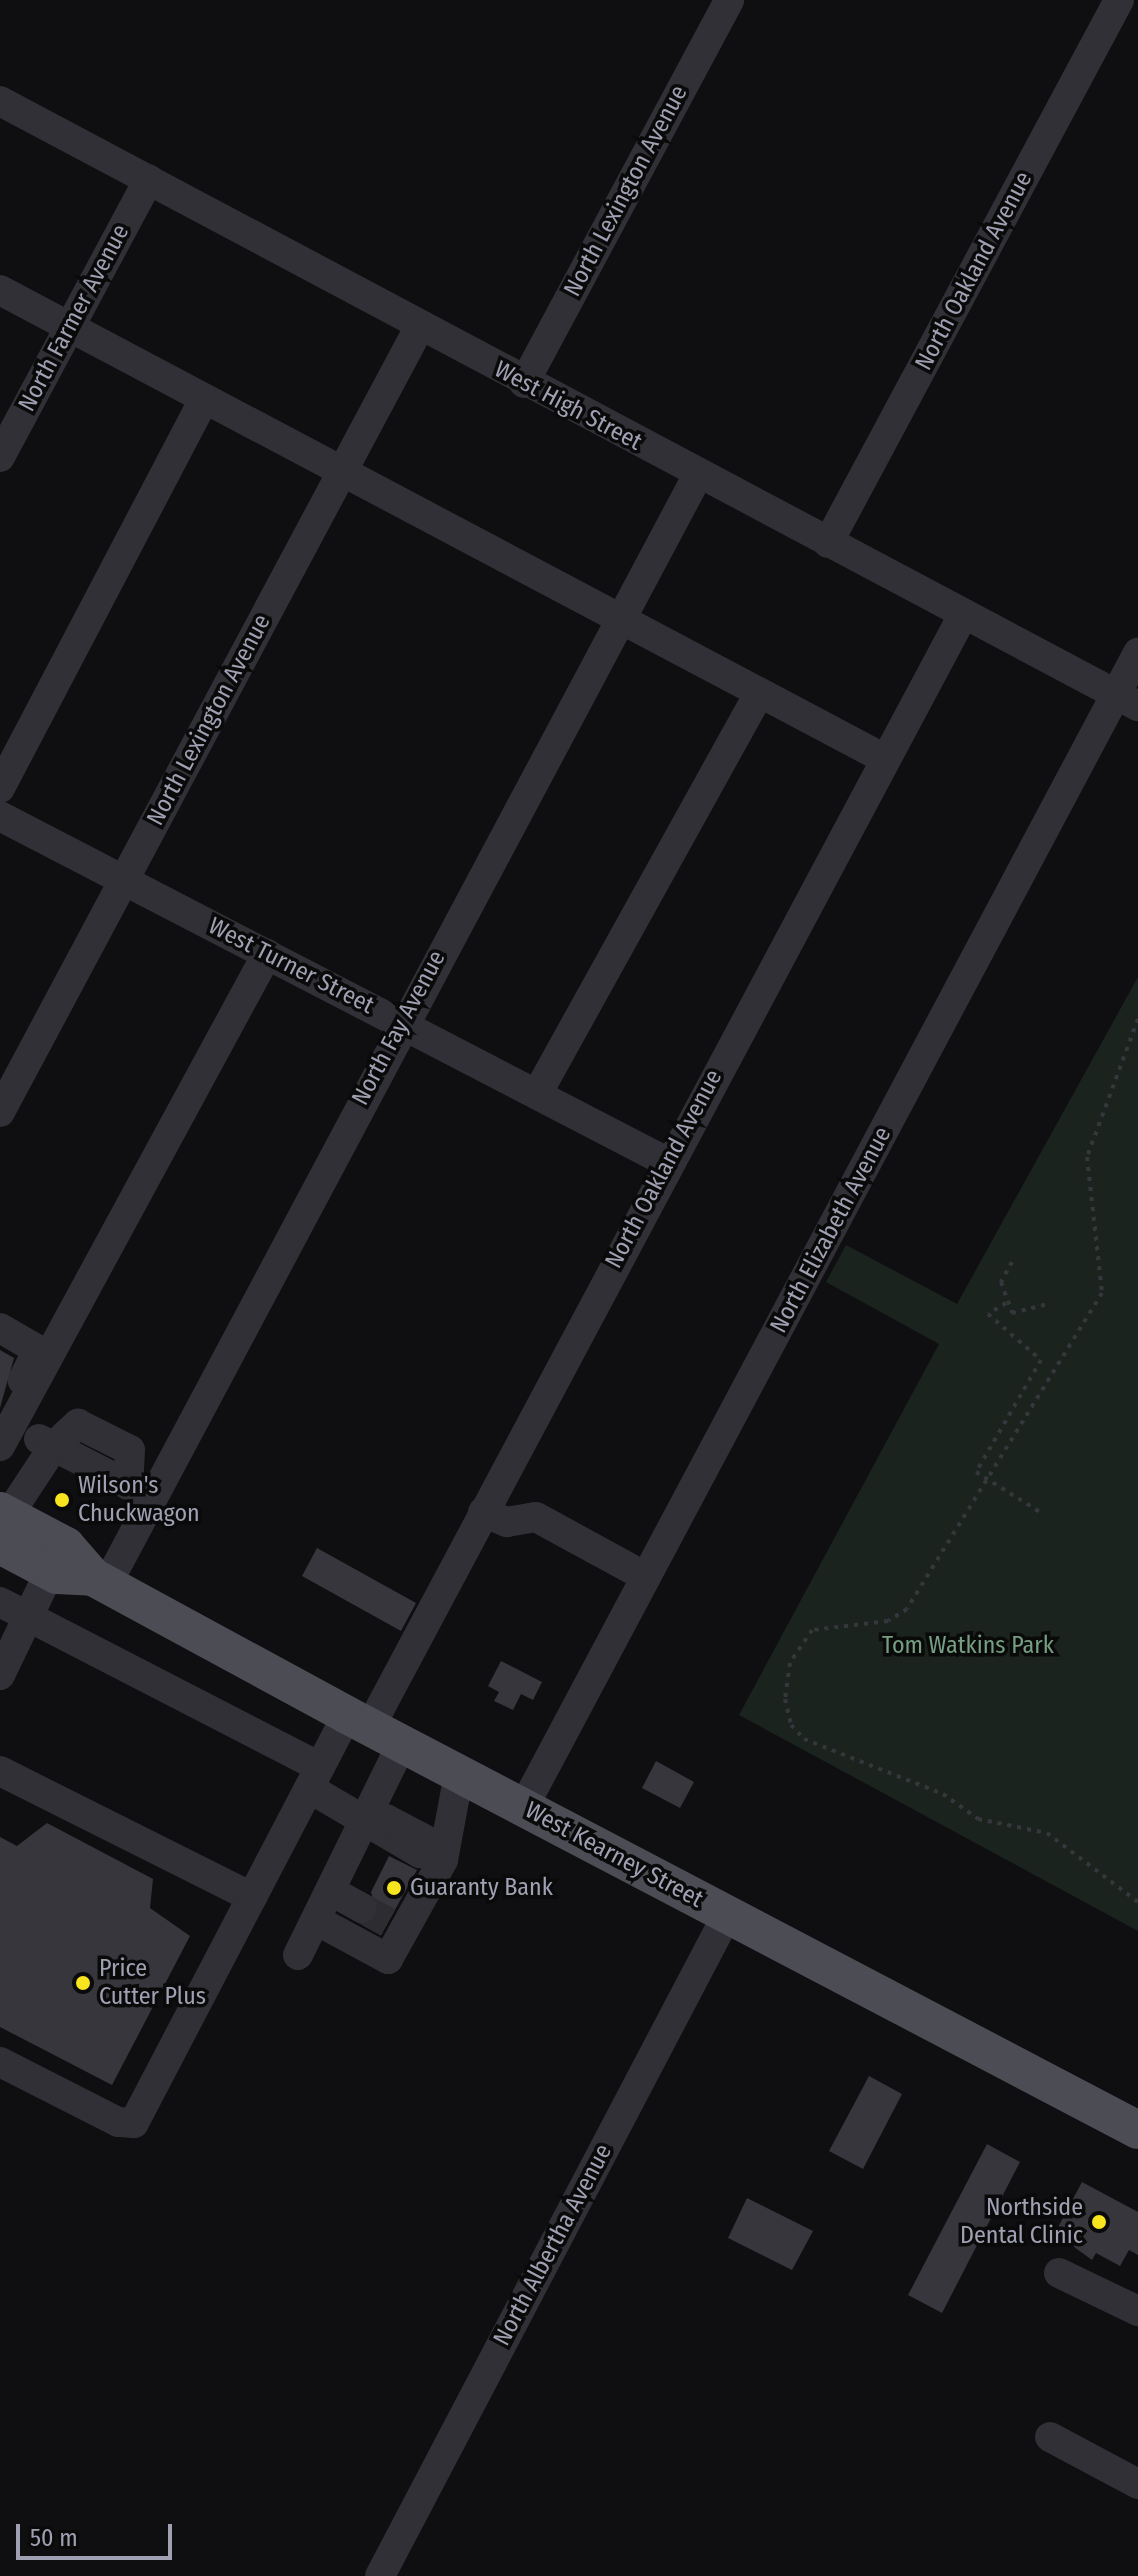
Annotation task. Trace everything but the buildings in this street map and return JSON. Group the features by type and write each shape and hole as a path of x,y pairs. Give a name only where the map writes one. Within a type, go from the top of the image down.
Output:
{"main road":[{"name":"West Kearney Street","path":"7,1517 50,1571 100,1581 373,1729 1138,2130"},
{"name":"West Kearney Street","path":"7,1517 66,1546 100,1581"}],"street":[{"name":"North Lexington Avenue","path":"524,383 729,0"},
{"name":"North Oakland Avenue","path":"828,543 1119,0"},
{"name":"West High Street","path":"0,101 419,328 1127,700"},
{"name":"North Farmer Avenue","path":"0,457 149,179"},
{"path":"0,290 885,759"},
{"name":"North Lexington Avenue","path":"0,1112 419,328"},
{"path":"0,788 204,399"},
{"name":"North Fay Avenue","path":"100,1581 139,1490 402,1022 698,475"},
{"name":"North Oakland Avenue","path":"373,1729 667,1162 964,613"},
{"name":"North Elizabeth Avenue","path":"523,1808 646,1577 1127,700 1138,653"},
{"path":"537,1094 759,693"},
{"name":"West Turner Street","path":"0,816 667,1162"},
{"path":"0,1446 267,954"},
{"path":"0,1328 38,1350 0,1423"},
{"path":"7,1517 13,1485 38,1438 54,1446 78,1424 130,1450 139,1490"},
{"path":"483,1512 507,1522 536,1517 646,1577"},
{"path":"0,1675 50,1571"},
{"path":"0,1602 29,1614 314,1777 372,1820 379,1832 436,1856"},
{"path":"0,2062 118,2122 134,2123 314,1777 373,1729"},
{"path":"298,1955 372,1820 373,1729"},
{"path":"0,1771 252,1897"},
{"path":"316,1920 388,1959 436,1856 459,1774"},
{"path":"331,1891 362,1908"},
{"name":"North Albertha Avenue","path":"380,2576 727,1915"},
{"path":"1059,2273 1138,2311"},
{"path":"1050,2437 1138,2484"}],"path":[{"path":"1138,1019 1087,1157 1102,1293 990,1481 899,1617 819,1627 806,1636 785,1688 791,1725 812,1743 943,1794 978,1819 1047,1833 1138,1902"},
{"path":"1012,1262 1001,1282 1012,1313 1045,1305"},
{"path":"1006,1303 988,1314 1041,1360 976,1472 1040,1512"}],"green space":[{"name":"Tom Watkins Park","path":"1138,977 1138,1931 739,1715 939,1344 826,1282 846,1245 957,1304"}],"tunnel":[{"path":"362,1908 395,1926"}],"place":[{"name":"Wilson's Chuckwagon","path":"62,1500"},
{"name":"Guaranty Bank","path":"394,1888"},
{"name":"Price Cutter Plus","path":"83,1983"},
{"name":"Northside Dental Clinic","path":"1099,2222"}]}
